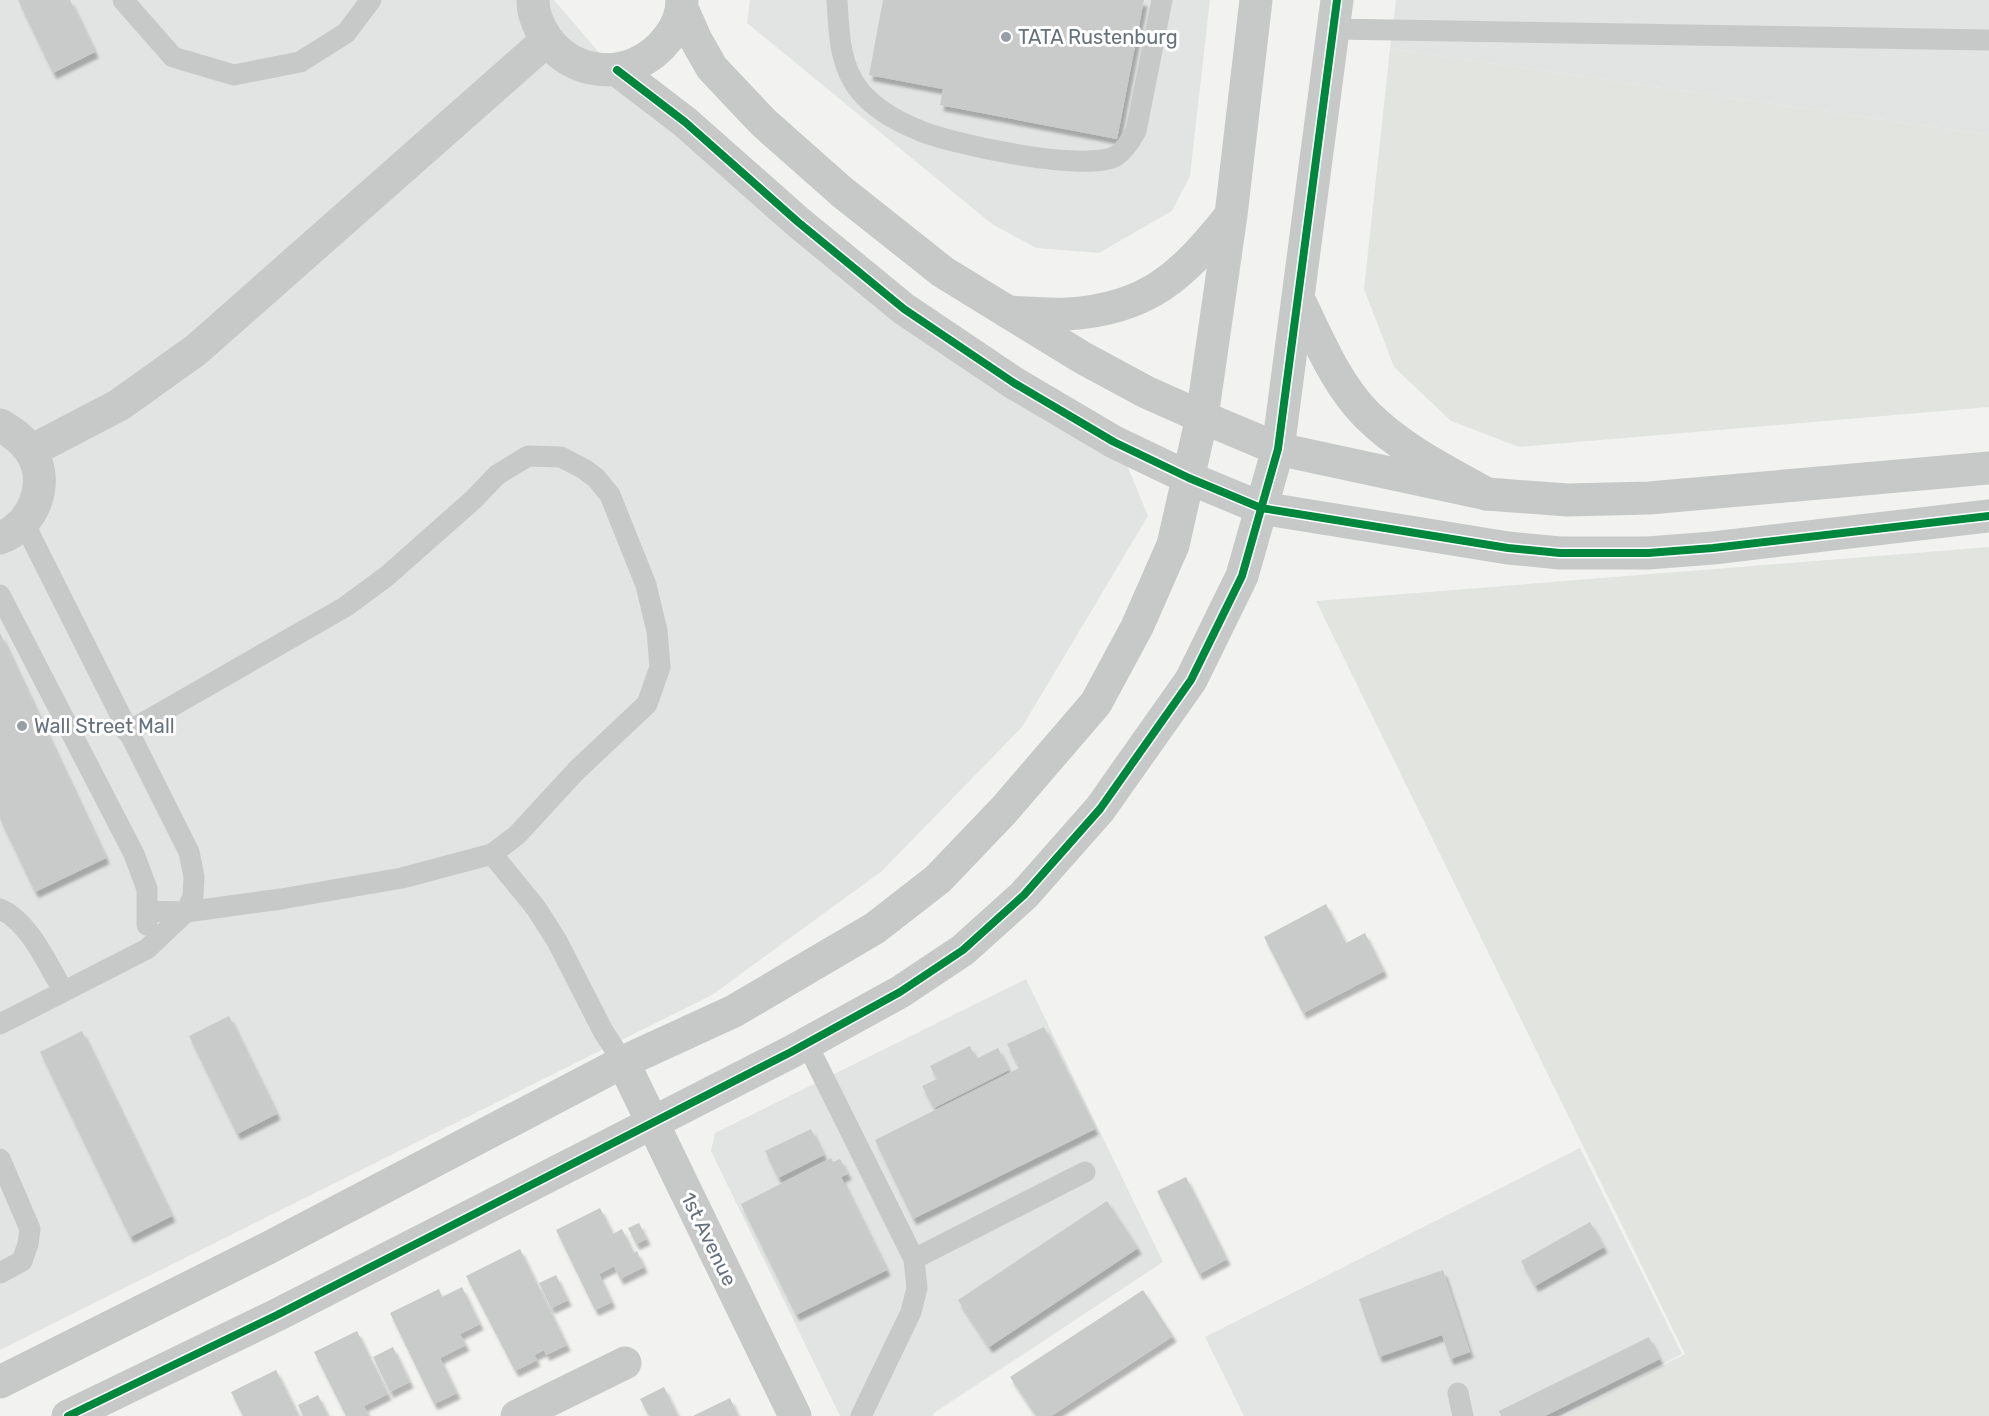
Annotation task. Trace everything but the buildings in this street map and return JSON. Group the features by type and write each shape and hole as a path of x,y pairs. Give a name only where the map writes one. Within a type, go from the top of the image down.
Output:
{"street":[{"path":"532,0 535,18 547,40 566,58 590,69 616,70 639,63 659,50 674,30 682,4"},
{"path":"0,1382 270,1246 622,1062 744,1005 875,928 938,879 1004,810 1096,703 1137,627 1173,545 1202,417 1231,215 1257,0"},
{"path":"682,4 696,40 712,68 763,122 842,192 943,272 1083,358 1146,392 1278,449 1487,494 1567,500 1648,498 1989,468"},
{"path":"68,1416 277,1315 807,1044 900,992 963,950 1023,895 1101,809 1191,680 1242,576 1278,449 1335,15"},
{"path":"31,451 119,405 196,350 547,40"},
{"path":"616,70 685,122 798,222 904,309 1014,383 1114,442 1189,478 1261,508 1508,548 1560,553 1648,553 1713,548 1989,516"},
{"path":"1008,312 1067,314 1132,301 1158,290 1202,252 1231,215"},
{"path":"1299,300 1331,364 1367,415 1403,445 1487,494"},
{"path":"0,425 17,435 31,451 38,468 40,488 35,506 12,530"},
{"name":"1st Avenue","path":"622,1062 795,1416"},
{"path":"517,1416 625,1364"}],"lane":[{"path":"123,0 173,57 234,75 300,62 346,33 371,0"},
{"path":"837,0 839,39 845,66 859,89 879,110 917,130 952,142 1036,156 1092,161 1115,156 1128,146 1136,131 1162,0"},
{"path":"1335,15 1989,40"},
{"path":"127,732 301,630 345,607 387,576 474,499 497,475 528,456 561,458 584,469 596,478 610,495 646,585 657,631 660,667 647,704 576,771 517,835 492,854 402,878 281,899 186,912 147,911"},
{"path":"0,1024 147,949 186,912 193,897 194,877 189,852 127,732 12,530"},
{"path":"0,595 134,854 147,889 147,949"},
{"path":"492,854 536,908 557,941 603,1031 622,1062"},
{"path":"0,909 11,913 26,930 63,990"},
{"path":"807,1044 914,1259 917,1288 911,1312 861,1416"},
{"path":"0,1159 30,1229 22,1262 0,1273"},
{"path":"914,1259 1084,1172"},
{"path":"1458,1394 1463,1416"}],"shaded area":[{"path":"0,0 554,0 651,113 1125,460 1148,516 1022,727 882,871 712,995 0,1350"},
{"path":"750,0 1210,0 1190,176 1172,211 1099,253 1036,248 992,224 747,23"},
{"path":"1396,0 1989,0 1989,135 1390,49"},
{"path":"1390,49 1989,135 1989,407 1519,447 1451,421 1394,367 1364,289"},
{"path":"1989,547 1989,1416 1564,1416 1685,1354 1316,601"},
{"path":"1026,979 1163,1262 934,1413 933,1416 840,1416 711,1151 715,1133"},
{"path":"1580,1148 1682,1354 1559,1416 1244,1416 1205,1337"}],"cycle path":[{"path":"68,1416 277,1315 791,1052 900,992 963,950 1024,895 1100,809 1191,680 1242,576 1278,449 1337,0"},
{"path":"617,70 685,122 798,222 904,309 1014,383 1114,442 1189,478 1261,508 1508,548 1560,553 1648,553 1713,548 1989,516"}],"place":[{"name":"TATA Rustenburg","path":"1006,37"},
{"name":"Wall Street Mall","path":"22,726"}]}
